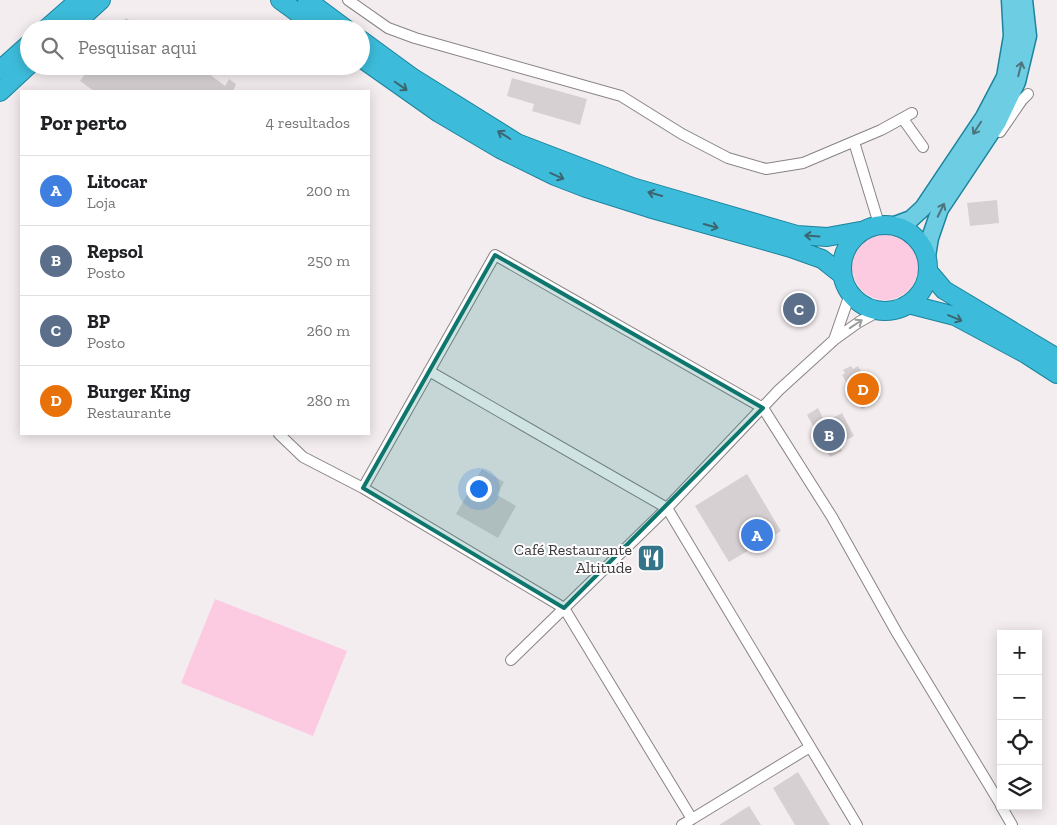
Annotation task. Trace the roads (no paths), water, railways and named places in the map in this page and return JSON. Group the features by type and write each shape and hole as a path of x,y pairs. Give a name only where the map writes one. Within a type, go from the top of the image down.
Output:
{"highway":[{"path":"56,20 79,0"},
{"path":"79,20 101,0"},
{"path":"280,0 308,20"},
{"path":"306,0 334,20"},
{"path":"370,46 429,88 517,143 632,187 797,234 827,237 887,225 906,229 915,236 922,246 927,264 944,290 1057,358"},
{"path":"0,70 20,52"},
{"path":"370,64 439,113 500,149 556,176 586,188 649,208 791,248 822,259 841,274"},
{"path":"0,92 20,73"},
{"path":"860,231 851,239 845,250 841,262 841,274 850,294 868,308 879,311 899,309 908,304 918,296 925,284 927,264"},
{"path":"908,304 955,316 1026,354 1057,374"}],"main road":[{"path":"887,225 911,219 923,208 984,117 1005,77 1012,36 1010,0"},
{"path":"927,264 930,238 940,209 998,122 1016,82 1028,36 1024,0"}],"street":[{"path":"348,0 388,28 415,38 620,96 682,134 728,158 766,169 803,163 881,130 908,116 923,147"},
{"path":"968,168 990,148 1028,94"},
{"path":"854,142 887,225"},
{"path":"362,488 495,255 763,408 832,517 897,633 997,799"},
{"path":"834,340 850,294"},
{"path":"511,660 667,508 763,408 834,340 859,322 879,311"},
{"path":"429,371 667,508 856,825"},
{"path":"280,435 303,457 362,488 564,608 692,820"},
{"path":"682,825 810,746"},
{"path":"1003,810 1012,825"}],"place":[{"name":"BP","path":"799,309"},
{"name":"Burger King","path":"863,389"},
{"name":"Repsol","path":"829,435"},
{"name":"Litocar","path":"757,535"},
{"name":"Café Restaurante Altitude","path":"651,558"}]}
